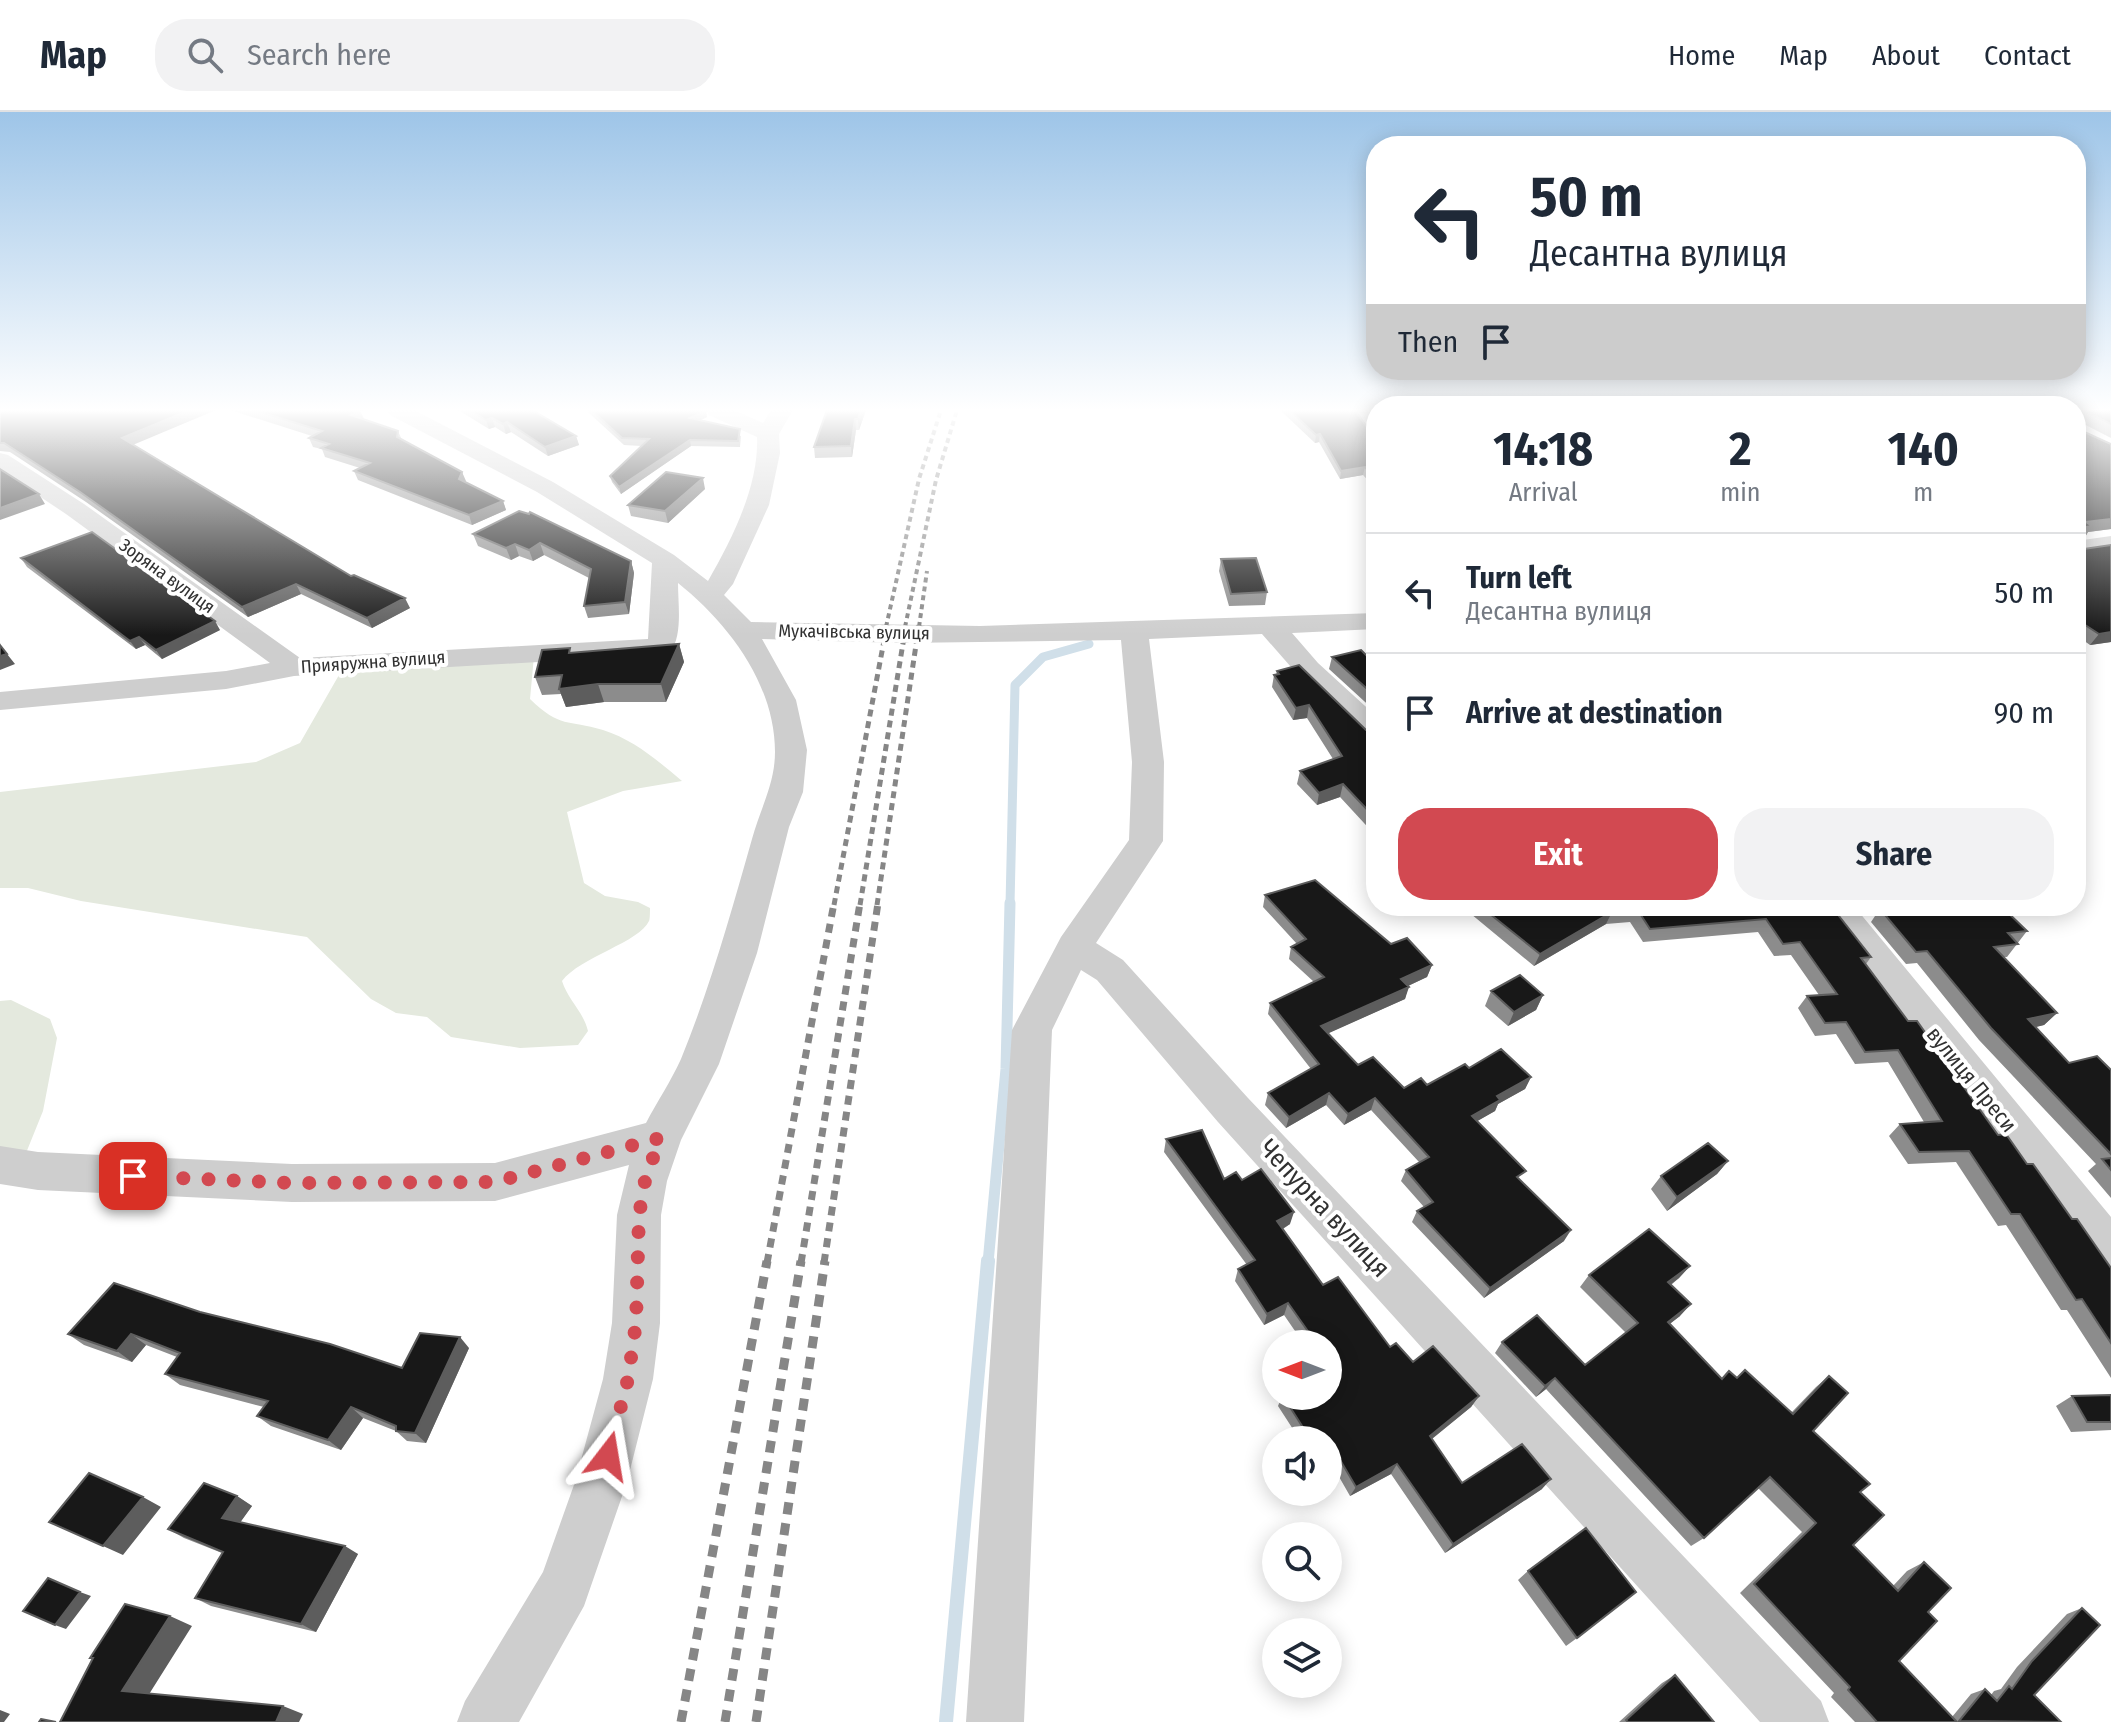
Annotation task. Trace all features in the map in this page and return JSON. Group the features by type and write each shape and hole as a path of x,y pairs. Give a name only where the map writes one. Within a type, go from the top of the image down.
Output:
{"street":[{"name":"Зоряна вулиця","path":"38,485 294,667"},
{"path":"486,1722 565,1587 601,1482 628,1379 636,1323 639,1215 645,1181 660,1138 699,1064 738,953 772,827 787,792 791,750 781,700 743,630 708,594 665,560 541,485"},
{"path":"708,594 720,584 757,505 762,485"},
{"name":"Прияружна вулиця","path":"0,701 226,680 294,667 660,647 664,627 665,560"},
{"name":"Мукачівська вулиця","path":"743,630 818,634 1134,633 1366,621"},
{"path":"1270,626 1308,669 1366,724"},
{"path":"995,1722 1032,1030 1074,947 1146,841 1148,762 1134,633"},
{"name":"вулиця Преси","path":"1842,916 2111,1251"},
{"name":"Чепурна вулиця","path":"1074,947 1110,970 1233,1110 1800,1722"},
{"path":"0,1165 38,1171 292,1183 495,1182 660,1138"}],"shaded area":[{"path":"534,656 530,699 557,719 603,730 625,739 682,781 623,791 567,812 584,883 605,896 638,902 650,908 649,920 643,929 582,964 562,981 588,1031 578,1045 520,1048 451,1037 427,1017 396,1013 371,999 307,937 81,901 28,888 0,888 0,792 256,762 300,743 343,668"},
{"path":"11,1000 50,1019 57,1038 43,1111 24,1158 0,1155 0,1001"}],"building":[{"path":"0,485 25,485 39,494 0,508"},
{"path":"69,485 200,485 351,576 405,598 367,618 296,584 242,607"},
{"path":"391,485 471,485 503,501 469,515"},
{"path":"651,485 695,485 665,511 628,505"},
{"path":"2086,485 2111,485 2111,519 2086,522"},
{"path":"519,511 530,512 631,561 625,602 584,606 591,569 540,543 529,550 515,544 506,548 473,534"},
{"path":"92,532 215,621 156,650 139,637 130,641 21,558"},
{"path":"2111,545 2111,632 2099,634 2086,626 2086,549"},
{"path":"1256,558 1267,592 1231,594 1221,559"},
{"path":"679,644 661,684 598,684 559,689 562,675 535,677 542,650 570,648 569,653"},
{"path":"1361,650 1366,655 1366,688 1332,657"},
{"path":"1299,665 1366,730 1366,808 1343,784 1319,793 1300,771 1342,756 1309,705 1296,708 1274,675 1279,674 1277,671"},
{"path":"1315,880 1391,944 1407,938 1432,965 1401,979 1409,987 1321,1026 1358,1065 1373,1057 1404,1088 1421,1078 1427,1085 1465,1064 1469,1068 1501,1049 1531,1077 1497,1096 1500,1100 1472,1116 1526,1171 1517,1177 1571,1230 1490,1288 1417,1211 1433,1202 1406,1170 1429,1157 1375,1098 1348,1114 1329,1093 1289,1117 1268,1093 1319,1064 1270,1003 1324,977 1291,947 1306,939 1265,895"},
{"path":"1492,916 1605,916 1540,954"},
{"path":"1642,916 1839,916 1871,957 1861,958 1908,1021 1917,1021 1998,1135 2006,1134 2027,1164 2033,1164 2111,1268 2111,1343 2082,1299 2076,1300 2020,1214 2011,1214 1969,1151 1919,1152 1900,1124 1942,1121 1898,1050 1865,1052 1846,1022 1825,1023 1807,996 1837,994 1800,942 1783,944 1766,919 1650,929"},
{"path":"1886,916 2011,916 2027,931 2008,933 2018,944 1994,947 2057,1013 2028,1019 2069,1063 2097,1056 2111,1070 2111,1154 1991,1028 1927,951 1916,952"},
{"path":"1520,975 1543,995 1514,1012 1491,991"},
{"path":"1202,1130 1224,1179 1236,1172 1242,1180 1261,1169 1294,1212 1277,1221 1323,1285 1338,1277 1390,1347 1396,1343 1413,1362 1433,1346 1479,1396 1430,1436 1462,1483 1522,1444 1551,1479 1453,1544 1397,1464 1356,1487 1342,1463 1342,1426 1302,1426 1292,1410 1342,1410 1342,1330 1307,1330 1288,1303 1267,1314 1238,1269 1255,1260 1166,1139"},
{"path":"1708,1143 1728,1161 1677,1197 1661,1176"},
{"path":"2111,1158 2111,1170 2102,1159"},
{"path":"1649,1229 1690,1266 1668,1282 1691,1304 1668,1322 1722,1379 1729,1371 1737,1378 1745,1370 1793,1414 1829,1376 1848,1393 1813,1431 1870,1484 1860,1492 1884,1515 1853,1545 1898,1591 1924,1562 1951,1588 1928,1612 1937,1621 1899,1661 1956,1722 1877,1722 1848,1690 1850,1687 1754,1584 1816,1523 1770,1477 1704,1538 1555,1378 1545,1386 1502,1342 1537,1315 1585,1365 1638,1323 1589,1275"},
{"path":"114,1283 200,1312 330,1344 402,1368 420,1333 460,1337 415,1433 396,1431 396,1426 351,1407 328,1440 257,1416 268,1401 165,1374 180,1353 131,1334 117,1351 68,1334"},
{"path":"2111,1395 2111,1422 2087,1422 2072,1396"},
{"path":"89,1473 143,1497 103,1546 49,1522"},
{"path":"204,1483 237,1496 222,1518 345,1546 301,1624 195,1598 223,1552 168,1529"},
{"path":"1586,1528 1636,1592 1577,1638 1528,1571"},
{"path":"48,1578 80,1592 55,1625 23,1611"},
{"path":"125,1604 170,1616 122,1691 283,1706 276,1722 60,1722 93,1658 90,1658"},
{"path":"2082,1608 2100,1625 2034,1695 2061,1722 1959,1721 1985,1689 1997,1701 2009,1686 2012,1689 2032,1661"},
{"path":"1675,1675 1714,1722 1626,1720"}],"waterway":[{"path":"1010,905 1015,685 1043,657 1089,644"},
{"path":"988,1263 1006,1069 1010,903"},
{"path":"946,1722 988,1261"}],"railway":[{"path":"886,627 918,485"},
{"path":"905,627 935,485"},
{"path":"919,627 927,571"},
{"path":"834,905 887,625"},
{"path":"860,905 906,625"},
{"path":"877,905 919,625"},
{"path":"767,1263 834,903"},
{"path":"801,1263 860,903"},
{"path":"824,1263 878,903"},
{"path":"681,1722 767,1261"},
{"path":"725,1722 801,1261"},
{"path":"756,1722 825,1261"}],"route":[{"path":"133,1176 292,1183 495,1182 660,1138 645,1181 639,1215 636,1323 628,1379 608,1456"}]}
